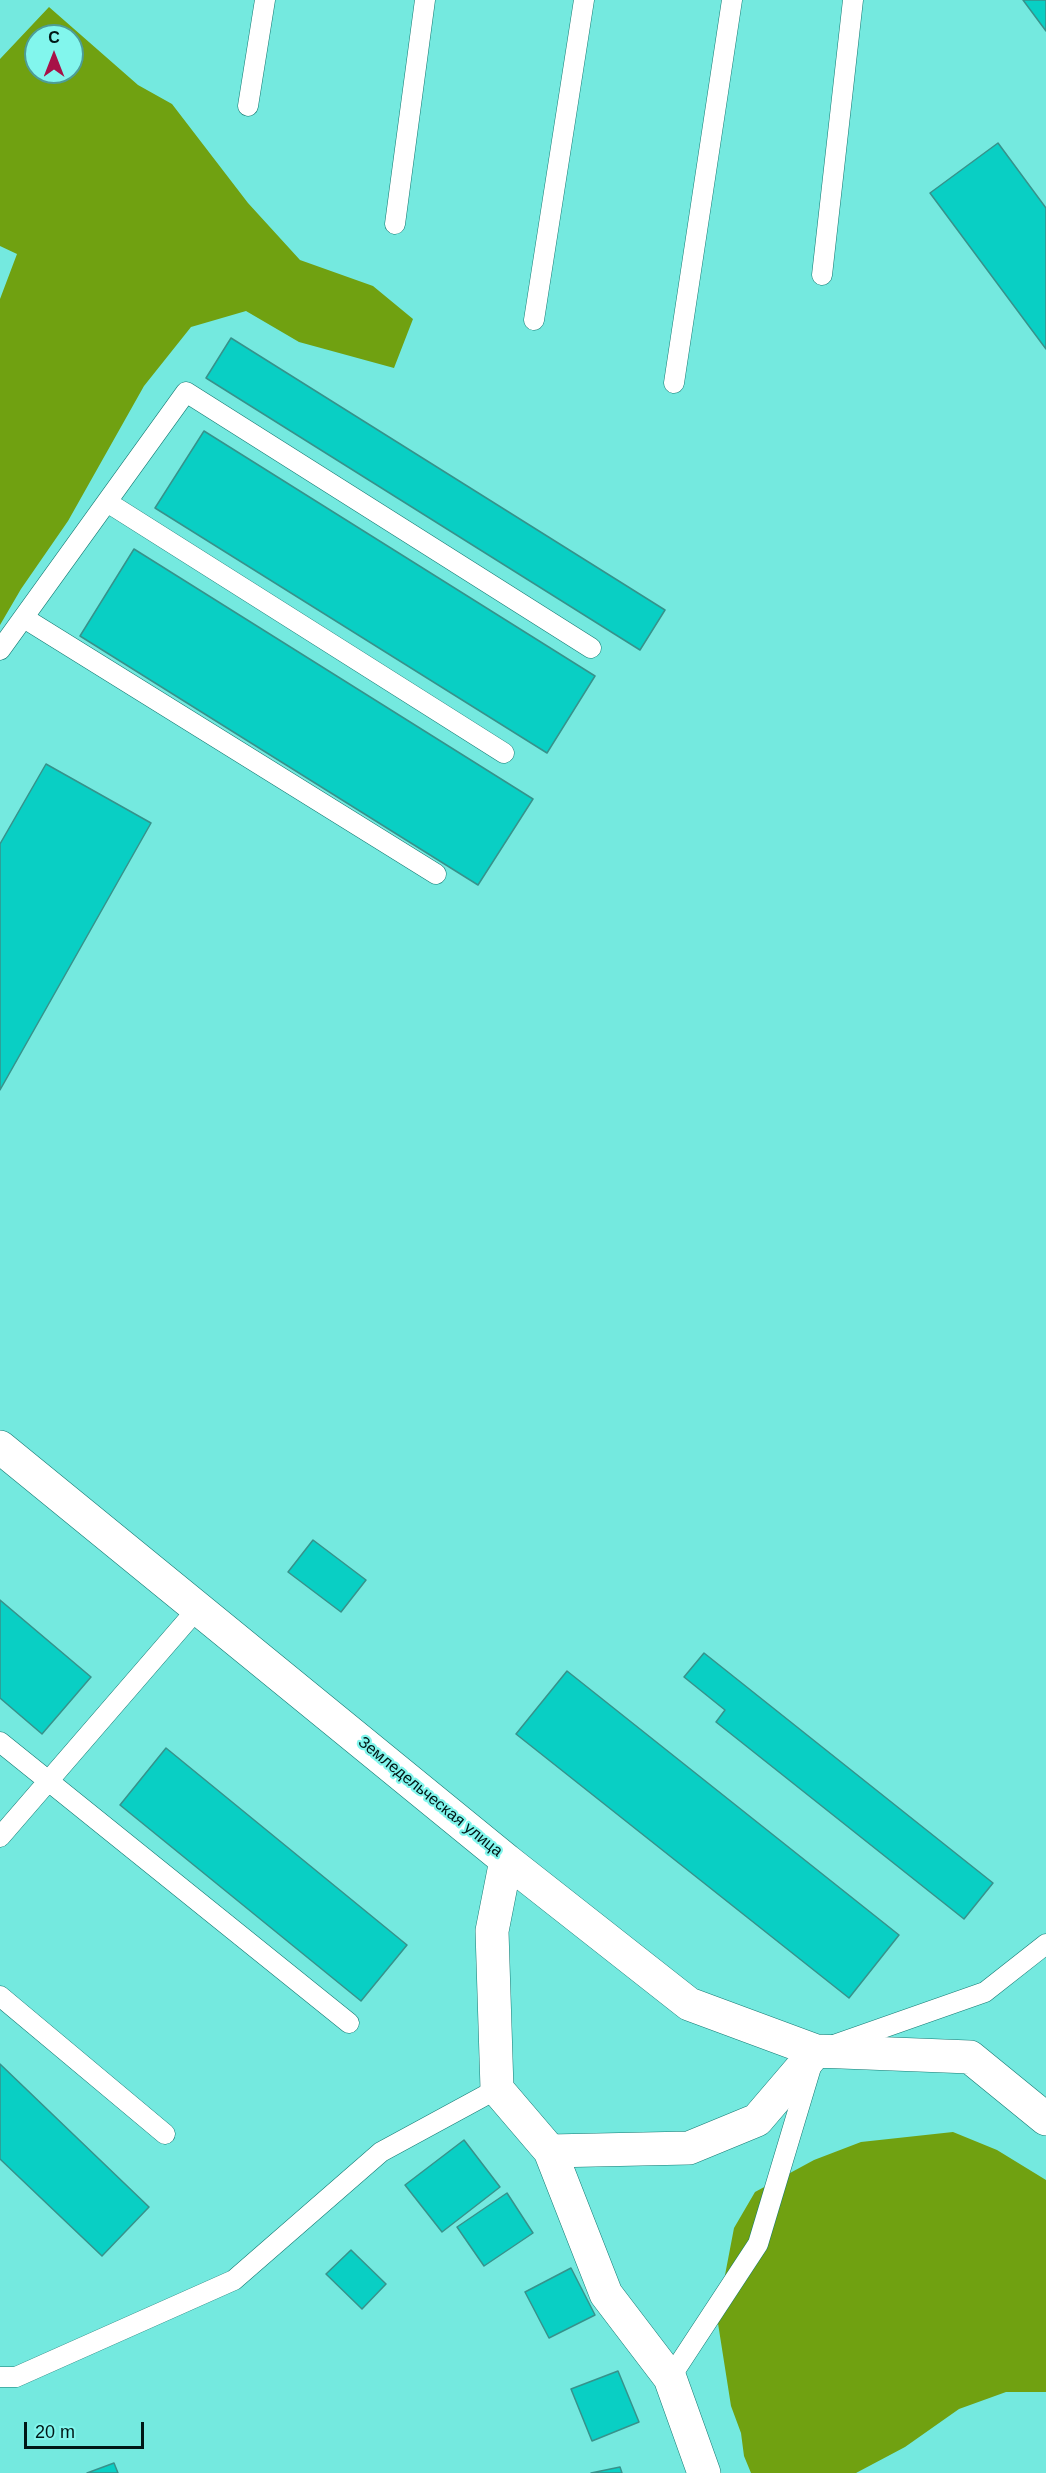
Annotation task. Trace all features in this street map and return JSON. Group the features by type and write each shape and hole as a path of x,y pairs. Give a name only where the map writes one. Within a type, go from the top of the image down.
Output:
{"street":[{"name":"Земледельческая улица","path":"0,1447 506,1860 492,1931 497,2089"},
{"path":"506,1860 689,2004 816,2051 970,2057 1046,2120"},
{"path":"550,2151 688,2148 757,2120 816,2051"},
{"path":"497,2089 550,2151 606,2295 670,2378 704,2473"}],"lane":[{"path":"248,106 265,0"},
{"path":"395,224 425,0"},
{"path":"534,320 584,0"},
{"path":"674,383 732,0"},
{"path":"822,275 853,0"},
{"path":"0,650 186,392 591,648"},
{"path":"107,502 504,753"},
{"path":"24,618 436,874"},
{"path":"0,1837 198,1608"},
{"path":"0,1742 349,2023"},
{"path":"670,2378 758,2244 816,2051 985,1992 1046,1944"},
{"path":"0,1996 165,2134"},
{"path":"0,2377 16,2377 234,2280 381,2152 497,2089"}],"green space":[{"path":"49,7 68,24 33,24"},
{"path":"24,34 24,84 84,84 84,38 138,85 172,104 248,203 300,260 373,286 413,319 394,368 299,342 246,311 191,327 144,386 68,521 21,589 0,625 0,299 17,254 0,246 0,59"},
{"path":"953,2132 997,2150 1046,2180 1046,2392 1006,2392 959,2409 905,2447 856,2473 751,2473 744,2456 741,2433 731,2406 717,2317 734,2228 755,2192 814,2160 861,2142"}],"building":[{"path":"1023,0 1046,0 1046,31"},
{"path":"998,143 1046,208 1046,349 930,193"},
{"path":"231,338 665,610 640,650 206,378"},
{"path":"204,431 595,676 547,753 155,508"},
{"path":"134,549 533,799 478,885 80,636"},
{"path":"46,764 151,823 0,1090 0,844"},
{"path":"313,1540 366,1580 341,1612 288,1572"},
{"path":"0,1600 91,1677 42,1734 0,1698"},
{"path":"704,1653 993,1883 964,1919 716,1722 725,1710 684,1677"},
{"path":"567,1671 899,1935 849,1998 516,1734"},
{"path":"166,1748 407,1945 361,2001 120,1805"},
{"path":"0,2064 149,2207 102,2256 0,2159"},
{"path":"464,2140 500,2187 442,2232 405,2185"},
{"path":"507,2193 533,2233 484,2266 457,2227"},
{"path":"351,2250 386,2284 362,2309 326,2274"},
{"path":"571,2268 595,2315 549,2338 525,2292"},
{"path":"618,2371 639,2422 592,2441 571,2389"},
{"path":"114,2463 118,2473 87,2473"},
{"path":"620,2467 622,2473 591,2473"}]}
